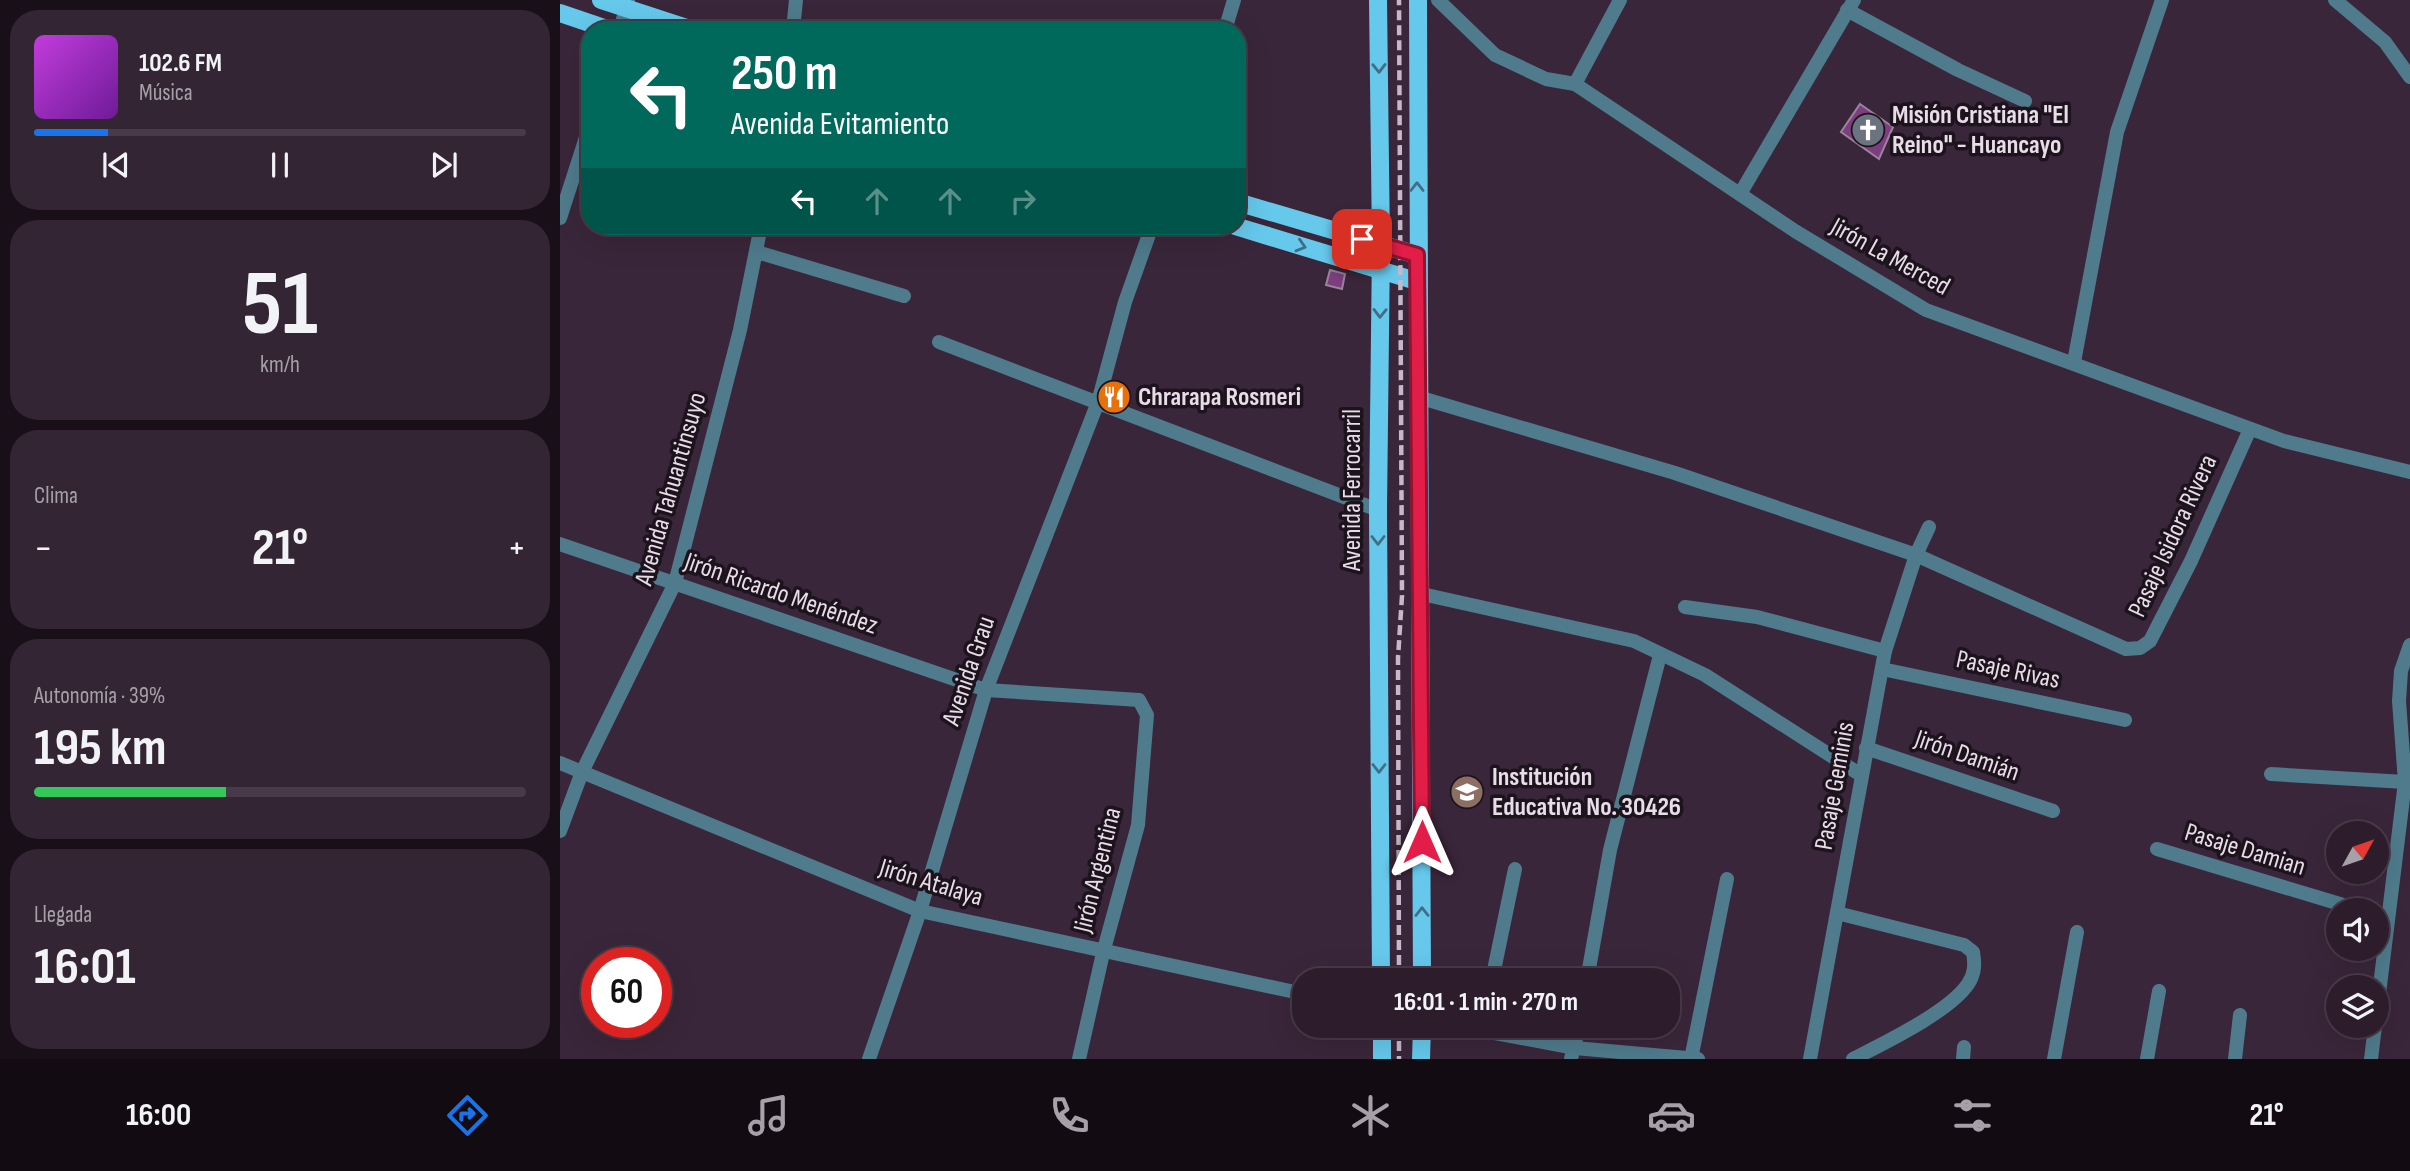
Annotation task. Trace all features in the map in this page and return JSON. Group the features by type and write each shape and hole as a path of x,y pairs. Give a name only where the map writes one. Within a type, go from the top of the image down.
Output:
{"main road":[{"path":"601,0 627,4 670,21"},
{"name":"Avenida Ferrocarril","path":"1378,0 1381,245 1378,510 1381,968"},
{"path":"1418,0 1416,281 1422,594 1422,968"},
{"path":"560,13 584,21"},
{"path":"1246,205 1417,255"},
{"path":"1246,229 1416,281"},
{"path":"1382,1038 1382,1059"},
{"path":"1421,1059 1422,1038"}],"street":[{"path":"794,21 796,0"},
{"path":"1228,21 1234,0"},
{"name":"Jirón La Merced","path":"1438,0 1494,55 1546,79 1575,84 1740,194 1926,310 2284,441 2410,472"},
{"path":"1575,84 1620,0"},
{"path":"2074,362 2117,132 2162,0"},
{"path":"2335,0 2385,42 2410,77"},
{"path":"622,21 627,4"},
{"path":"1740,194 1851,5 1958,70 2025,101"},
{"path":"560,218 581,153"},
{"name":"Avenida Tahuantinsuyo","path":"560,831 582,772 675,583 760,235"},
{"name":"Avenida Grau","path":"869,1059 920,911 986,690 1098,402 1125,302 1149,235"},
{"path":"757,252 904,296"},
{"path":"939,342 1378,510"},
{"path":"1418,397 1675,473 1916,555"},
{"name":"Pasaje Isidora Rivera","path":"1916,555 2126,649 2140,648 2150,641 2191,561 2250,429"},
{"name":"Pasaje Geminis","path":"1810,1059 1885,650 1916,555 1929,527"},
{"name":"Jirón Ricardo Menéndez","path":"560,544 986,690 1133,698"},
{"path":"1422,594 1634,642 1705,675 1861,775"},
{"path":"1685,607 1756,617 1885,650"},
{"path":"2386,898 2405,782 2407,745 2400,681 2410,645"},
{"path":"1589,968 1609,850 1660,655"},
{"name":"Pasaje Rivas","path":"1882,668 2125,720"},
{"name":"Jirón Argentina","path":"1079,1059 1103,953 1138,825 1147,715 1139,700 1133,698"},
{"name":"Jirón Damián","path":"1866,748 2053,811"},
{"name":"Jirón Atalaya","path":"560,763 920,911 1103,953 1292,992"},
{"path":"2271,774 2405,782"},
{"name":"Pasaje Damian","path":"2157,849 2326,900"},
{"path":"1494,968 1515,869"},
{"path":"1518,1038 1573,1053 1693,1059 1727,879"},
{"path":"1837,913 1964,945 1973,952 1976,967 1969,983 1954,999 1893,1038 1853,1059"},
{"path":"2054,1059 2077,932"},
{"path":"2371,1059 2379,961"},
{"path":"2147,1059 2159,991"},
{"path":"2235,1059 2240,1015"}],"building":[{"name":"Misión Cristiana \"El Reino\" - Huancayo","path":"1860,104 1893,127 1879,159 1841,132"},
{"path":"1330,270 1345,274 1342,289 1326,285"}],"railway":[{"path":"1399,0 1402,596 1398,658 1399,968"},
{"path":"1399,1038 1399,1059"}],"place":[{"name":"Misión Cristiana \"El Reino\" - Huancayo","path":"1868,130"},
{"name":"Chrarapa Rosmeri","path":"1114,397"},
{"name":"Institución Educativa No. 30426","path":"1467,792"}],"route":[{"path":"1362,239 1417,255 1422,594 1422,842"}]}
